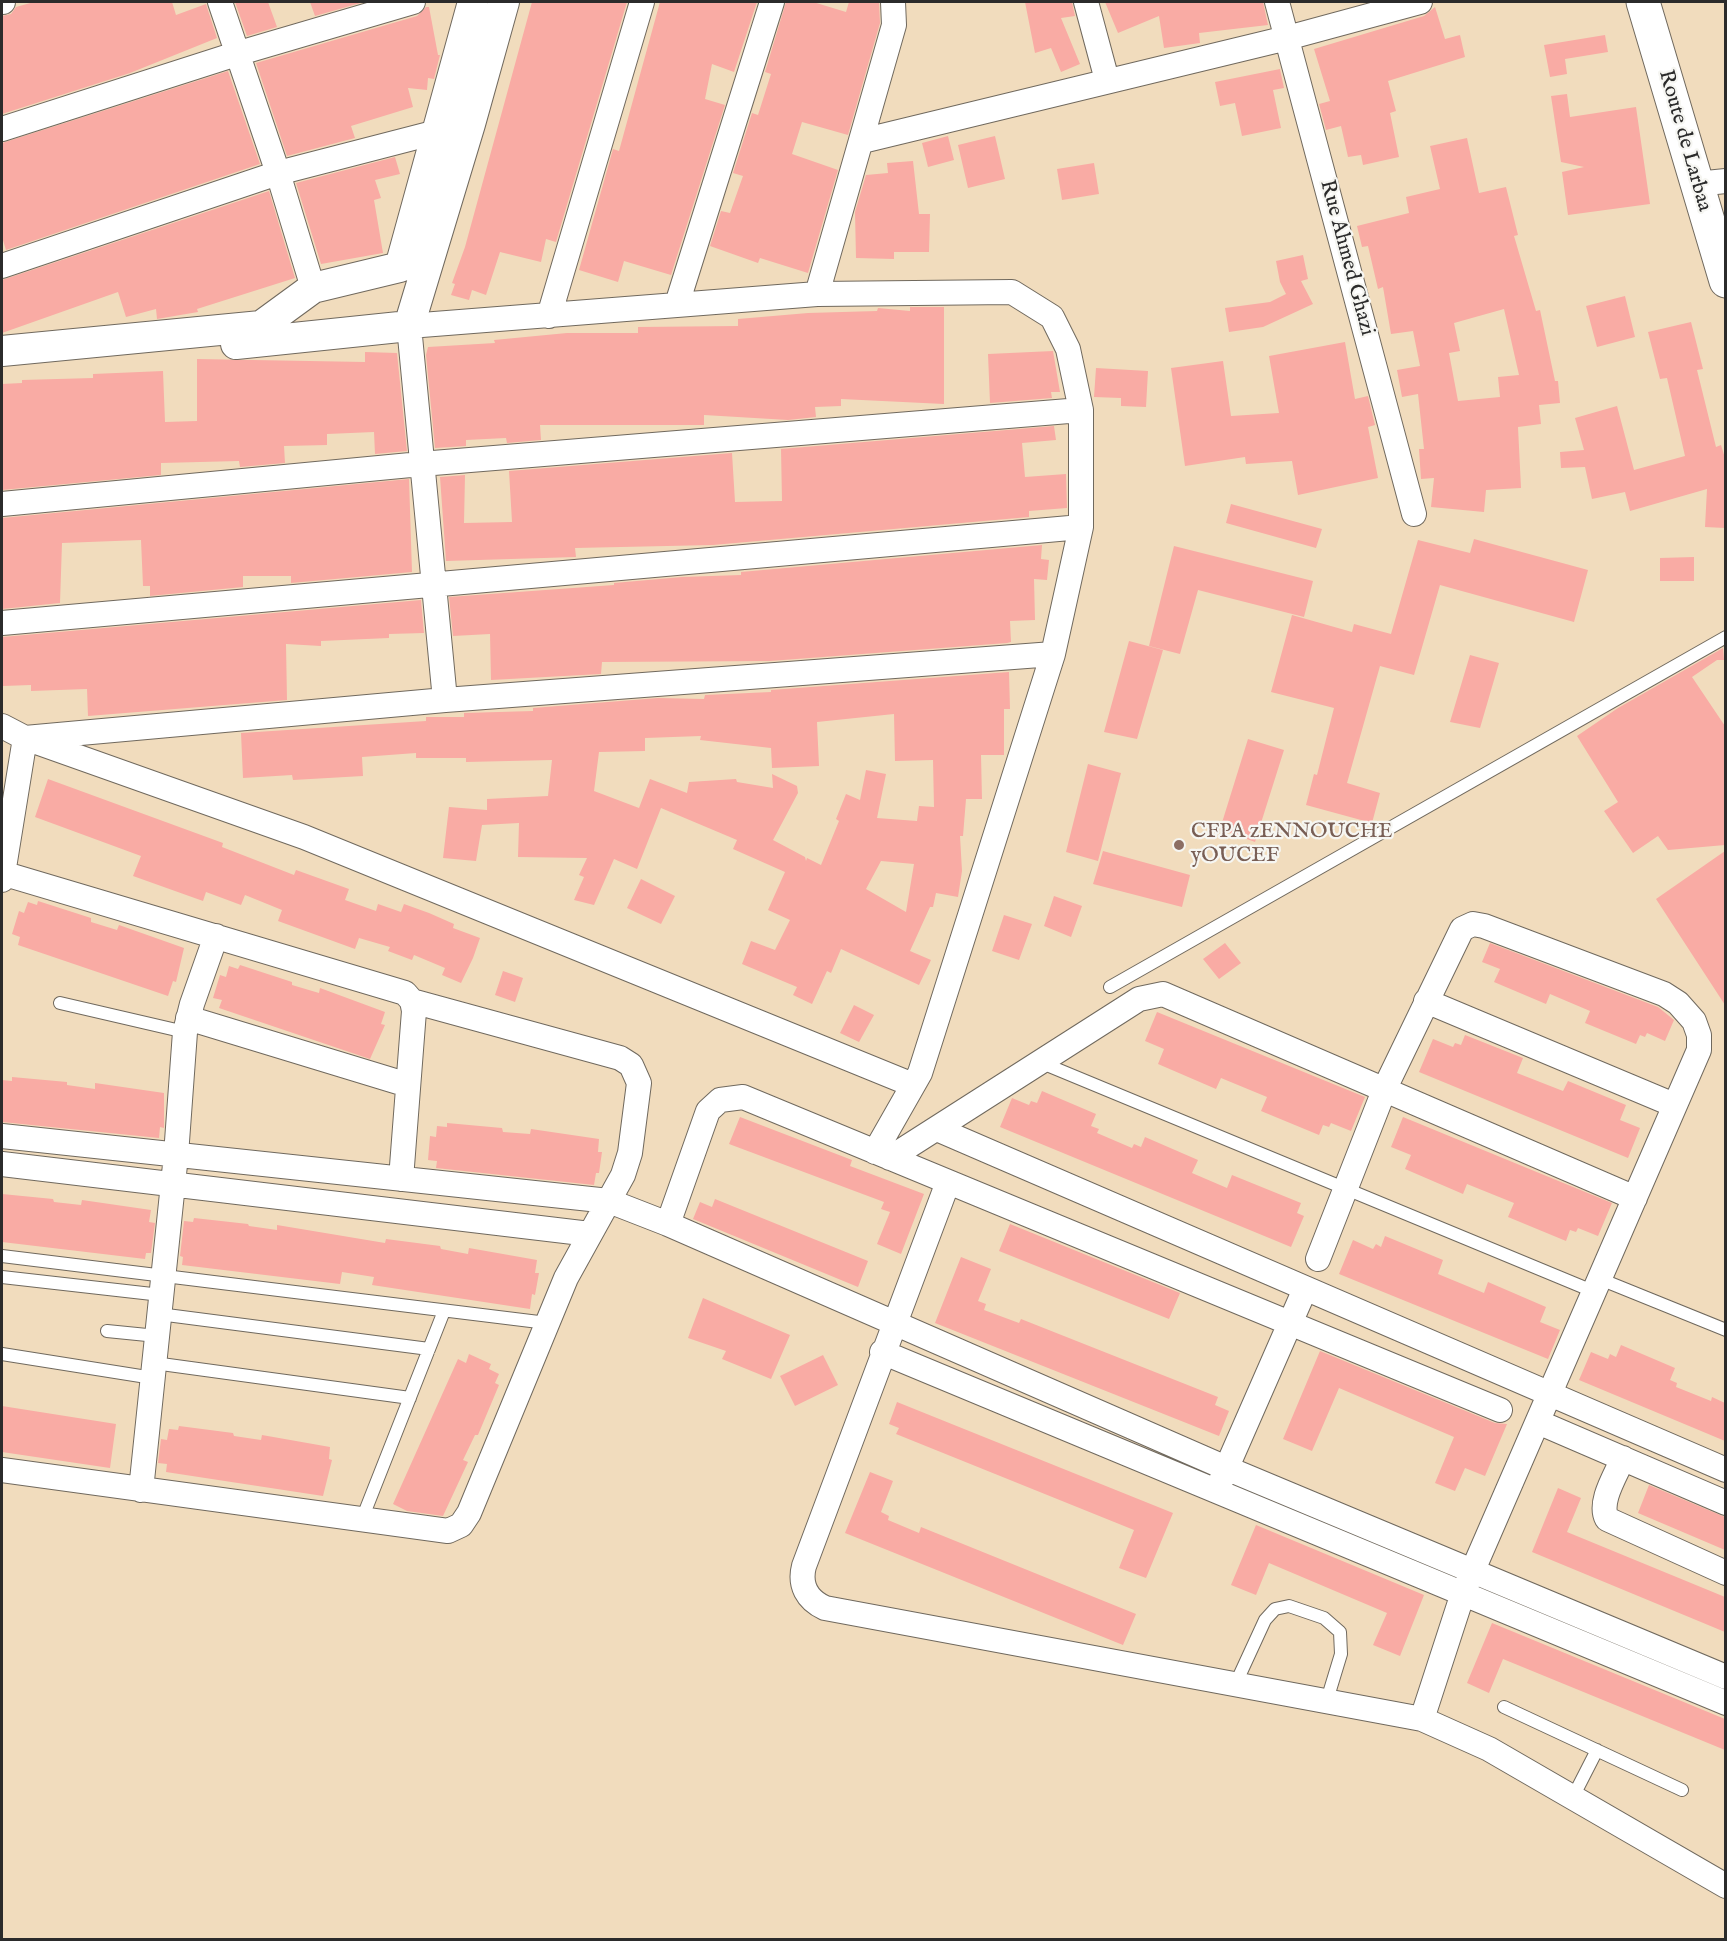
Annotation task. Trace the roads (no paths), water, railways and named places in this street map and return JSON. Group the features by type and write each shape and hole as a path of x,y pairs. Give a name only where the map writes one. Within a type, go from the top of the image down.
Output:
{"main road":[{"name":"Route de Larbaa","path":"1643,2 1711,182 1725,281"}],"street":[{"path":"220,2 278,173 313,288"},
{"path":"2,129 236,54 413,2"},
{"path":"261,326 313,288 400,267 473,2"},
{"path":"445,700 409,326 504,2"},
{"path":"549,315 642,2"},
{"path":"677,304 772,2"},
{"path":"817,294 894,25 893,2"},
{"path":"1086,2 1107,80"},
{"name":"Rue Ahmed Ghazi","path":"1277,2 1414,514"},
{"path":"862,141 1287,38 1420,2"},
{"path":"2,266 278,173 439,130 470,124"},
{"path":"2,368 409,326 817,294 1012,292 1052,317 1068,349 1081,410 1081,527 1053,654 920,1073 882,1155"},
{"path":"2,351 380,317 409,326"},
{"path":"2,504 421,464 1081,410"},
{"path":"2,623 1081,527"},
{"path":"25,738 445,700 1053,654"},
{"path":"2,726 25,738 304,837 913,1085"},
{"path":"2,1470 448,1531 461,1525 469,1513 546,1323 590,1234 623,1175 630,1153 639,1083 631,1065 620,1058 412,1001 400,991 216,936 3,865 25,738"},
{"path":"1318,1259 1385,1088 1458,933 1473,924 1484,926 1649,987 1678,1003 1694,1021 1699,1035 1699,1050 1468,1583 1422,1719"},
{"path":"141,1490 176,1155 187,1025 216,936"},
{"path":"882,1155 937,1128 1139,999 1163,994 1635,1198"},
{"path":"401,1179 414,1011 412,1001"},
{"path":"1426,1001 1674,1105"},
{"path":"187,1025 408,1085"},
{"path":"668,1224 708,1111 727,1097 750,1100 1500,1410"},
{"path":"937,1128 1725,1470"},
{"path":"2,1136 609,1201 668,1224 1226,1468 1725,1703"},
{"path":"2,1164 590,1234"},
{"path":"948,1182 882,1352 804,1566 802,1582 810,1598 825,1608 1422,1719 1474,1741 1725,1886"},
{"path":"1216,1491 1305,1289"},
{"path":"882,1352 1216,1491 1725,1677"},
{"path":"1538,1422 1725,1503"},
{"path":"1623,1458 1605,1502 1607,1519 1725,1573"}],"lane":[{"path":"1110,987 1725,637"},
{"path":"60,1003 187,1025"},
{"path":"1042,1063 1344,1188 1597,1286 1725,1330"},
{"path":"2,1256 160,1305 444,1311 546,1323"},
{"path":"2,1277 429,1349"},
{"path":"107,1330 160,1305"},
{"path":"362,1519 444,1311"},
{"path":"2,1354 410,1398"},
{"path":"1236,1683 1269,1613 1281,1606 1289,1606 1324,1618 1340,1632 1341,1654 1327,1700"},
{"path":"1504,1707 1682,1790"},
{"path":"1573,1797 1597,1750"}],"place":[{"name":"CFPA zENNOUCHE yOUCEF","path":"1179,845"}]}
